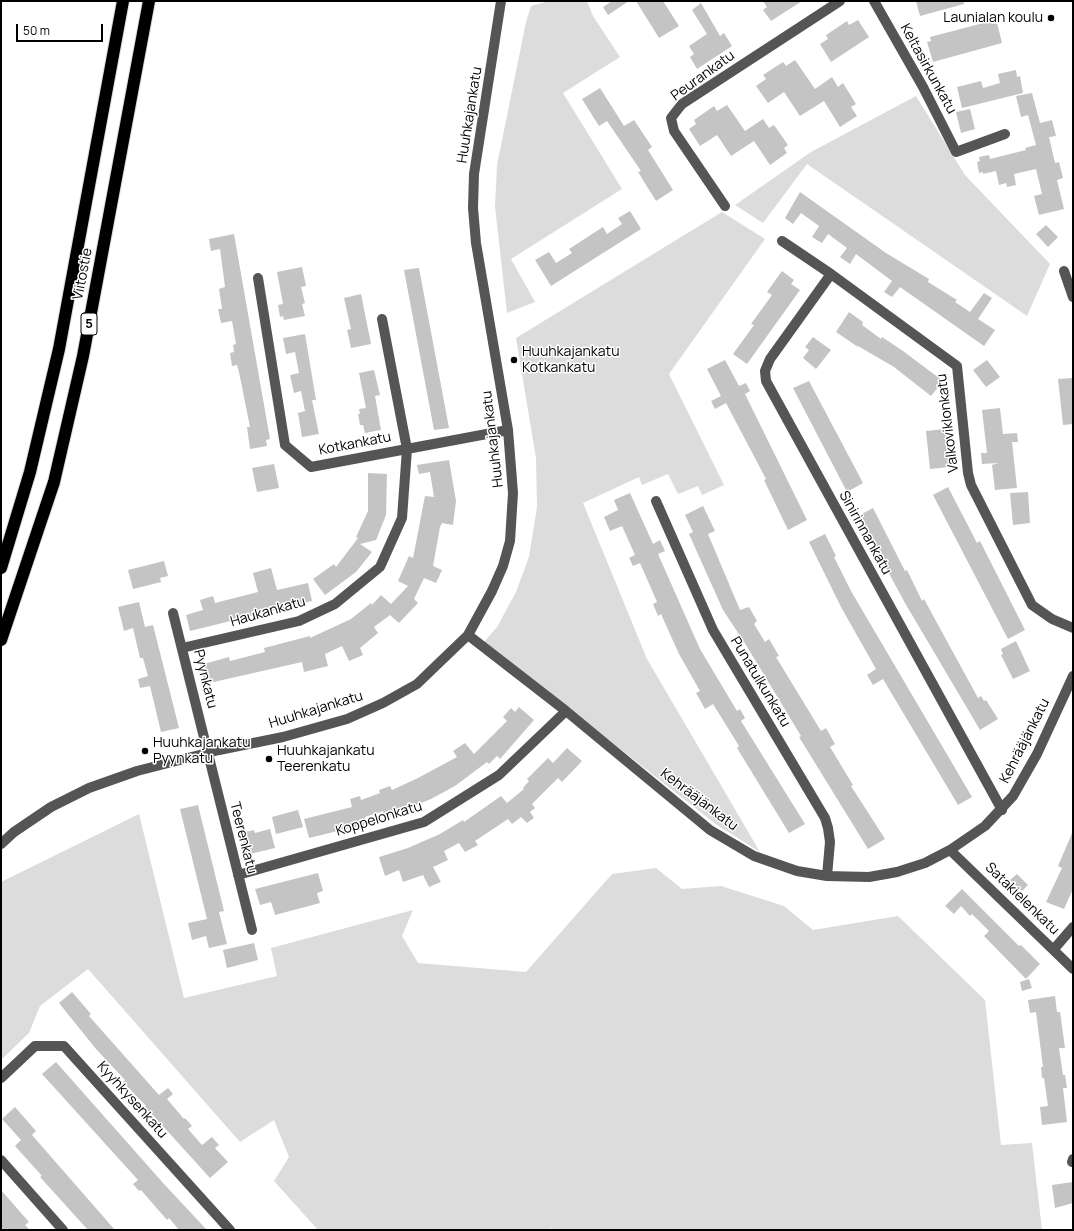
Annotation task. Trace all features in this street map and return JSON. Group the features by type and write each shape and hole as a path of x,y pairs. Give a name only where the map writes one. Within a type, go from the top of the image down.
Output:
{"highway":[{"name":"Viitostie","path":"1,568 30,472 59,349 123,1"},
{"name":"Viitostie","path":"1,640 54,482 83,356 149,1"}],"street":[{"name":"Huuhkajankatu","path":"1,844 14,832 51,807 89,788 137,771 283,736 347,718 383,703 417,684 444,660 468,634 492,591 503,566 510,541 513,493 508,430 476,243 473,208 474,174 501,1"},
{"name":"Peurankatu","path":"725,206 674,131 671,118 682,104 840,1"},
{"name":"Keltasirkunkatu","path":"874,1 924,87 956,152 1005,134"},
{"name":"Valkoviklonkatu","path":"782,242 831,274 957,366 968,473 971,485 1032,605 1052,619 1073,628"},
{"path":"1064,271 1073,297"},
{"name":"Sinirinnankatu","path":"831,274 770,359 765,371 766,381 1002,810"},
{"name":"Kotkankatu","path":"258,278 285,445 311,467 508,430"},
{"name":"Haukankatu","path":"182,648 299,621 335,604 380,567 402,518 407,449 382,319"},
{"name":"Punatulkunkatu","path":"656,501 713,630 825,818 830,842 827,876"},
{"name":"Pyynkatu","path":"173,613 209,753"},
{"name":"Kehrääjänkatu","path":"468,634 566,711 710,830 754,856 797,871 827,876 869,877 897,872 925,863 950,850 985,826 1014,796 1037,754 1073,676"},
{"name":"Koppelonkatu","path":"238,874 424,822 499,775 566,711"},
{"name":"Teerenkatu","path":"209,753 252,930"},
{"name":"Satakielenkatu","path":"950,850 1073,968"},
{"path":"1054,949 1073,927"},
{"name":"Kyyhkysenkatu","path":"1,1078 35,1046 64,1046 230,1230"},
{"path":"1,1160 63,1230"}],"shaded area":[{"path":"550,1 587,1 593,16 620,57 563,93 622,189 511,259 535,302 507,313 495,207 497,165 526,22 531,6"},
{"path":"916,96 965,175 1050,264 1027,316 807,164 763,223 735,205 811,152"},
{"path":"722,212 765,239 669,374 724,485 702,495 698,486 678,494 668,474 642,485 639,477 583,503 647,659 760,852 717,825 484,642 497,627 516,592 529,557 537,507 536,458 516,338"},
{"path":"139,814 184,998 277,976 271,948 413,910 402,936 418,963 526,972 612,874 656,868 682,889 721,886 784,906 813,930 898,916 985,1000 1001,1145 1032,1143 1042,1230 554,1230 552,1228 548,1230 318,1230 274,1181 289,1157 274,1120 240,1142 88,969 40,1006 29,1033 1,1060 1,882"}],"building":[{"path":"612,1 629,1 608,15 603,7"},
{"path":"636,1 663,1 679,26 659,38"},
{"path":"763,1 802,1 771,21 763,10 767,7"},
{"path":"916,1 964,1 964,4 920,16"},
{"path":"701,3 720,36 724,33 732,46 697,69 690,57 694,54 689,46 707,34 692,10"},
{"path":"858,20 869,37 831,62 820,44 828,39 826,35 847,21 849,25"},
{"path":"991,21 992,24 997,23 1002,43 933,62 927,42 931,41 930,37"},
{"path":"795,60 815,89 832,77 838,87 843,83 856,104 851,107 857,116 840,127 824,101 800,116 784,92 768,103 756,86 766,79 763,75 783,62 786,66"},
{"path":"1016,70 1017,77 1020,76 1023,93 962,108 957,87 981,81 983,88 1000,83 998,74"},
{"path":"600,88 624,126 634,120 652,147 648,150 673,190 656,201 638,172 641,171 607,121 599,126 582,99"},
{"path":"1032,93 1040,123 1052,120 1056,136 1049,137 1055,163 1059,162 1063,178 1057,180 1064,209 1039,215 1034,196 1042,194 1036,169 1014,174 1016,185 1007,187 1006,183 999,185 996,171 983,174 983,172 979,173 977,162 980,161 979,157 989,155 990,159 1026,150 1025,148 1036,145 1028,115 1021,117 1016,96"},
{"path":"727,105 745,131 763,119 769,128 774,125 788,145 784,148 787,153 770,165 754,141 731,156 717,135 700,146 689,129 696,124 694,120 714,106 717,111"},
{"path":"970,109 975,129 961,133 956,112"},
{"path":"800,192 886,253 929,279 928,282 957,300 955,302 970,312 984,293 992,298 978,319 995,330 984,346 900,287 892,297 884,292 892,281 856,254 850,264 840,257 847,248 828,234 822,243 812,237 819,226 801,213 793,224 785,218"},
{"path":"630,211 641,229 551,286 535,260 549,252 556,263 572,253 569,249 603,227 607,234 622,224 618,218"},
{"path":"1046,225 1058,237 1048,247 1036,234"},
{"path":"234,234 270,439 266,440 267,446 250,449 247,427 250,427 239,372 237,365 232,366 230,353 234,352 233,345 236,344 232,321 221,323 218,309 222,309 219,289 225,287 220,249 211,251 209,239"},
{"path":"302,267 306,286 301,287 305,303 302,304 305,316 284,320 283,316 280,317 278,305 283,304 277,272"},
{"path":"419,268 449,428 434,430 404,270"},
{"path":"782,271 794,280 791,284 800,290 747,364 733,354 754,325 751,324 772,295 767,292"},
{"path":"361,294 371,344 351,348 347,330 351,329 344,298"},
{"path":"849,312 863,322 862,325 881,339 882,337 903,351 943,381 931,396 894,367 858,347 836,332"},
{"path":"305,334 316,400 312,400 319,434 302,437 298,413 305,411 301,391 294,393 290,375 299,373 295,352 286,354 283,338"},
{"path":"813,337 831,350 816,369 803,358 809,350 805,347"},
{"path":"725,360 739,386 746,383 750,391 745,394 807,520 788,530 764,480 766,479 726,403 715,409 711,401 721,396 707,369"},
{"path":"987,360 1000,377 986,387 973,370"},
{"path":"374,370 380,395 375,396 381,430 365,433 363,425 360,425 358,414 360,414 359,409 366,408 359,373"},
{"path":"1073,378 1073,424 1063,425 1058,379"},
{"path":"809,381 863,483 847,492 793,388"},
{"path":"1000,408 1003,434 1017,433 1018,442 1012,442 1017,488 995,490 992,465 998,463 982,464 981,453 987,453 982,410"},
{"path":"945,429 949,467 930,469 926,431"},
{"path":"449,460 456,501 453,525 442,523 440,527 433,566 442,570 436,583 424,578 414,599 418,603 399,623 390,615 374,627 378,633 360,648 363,655 349,661 342,646 325,654 328,666 304,672 302,662 205,684 200,665 229,657 230,661 265,652 264,648 310,636 310,638 351,619 371,603 372,605 381,595 391,604 408,586 398,581 409,556 413,558 425,496 434,497 430,472 419,474 417,465"},
{"path":"274,464 279,488 257,492 252,468"},
{"path":"368,473 387,474 386,515 376,540 360,544 372,552 356,572 325,595 313,579 334,564 336,567 358,538 356,537 368,511"},
{"path":"948,487 977,543 980,541 1025,630 1008,639 933,495"},
{"path":"1028,492 1030,523 1013,525 1010,493"},
{"path":"630,493 653,544 660,540 665,551 658,554 700,649 737,711 740,709 745,718 741,721 805,824 789,833 737,748 739,746 713,704 705,709 696,693 700,691 679,654 661,614 658,616 653,604 657,602 640,563 633,566 629,558 635,555 622,526 610,531 604,517 618,510 614,500"},
{"path":"703,506 715,531 708,534 740,610 749,607 757,621 754,624 765,642 769,639 779,656 776,657 821,731 826,728 835,744 830,747 853,785 851,786 885,839 868,849 799,737 801,736 746,645 723,610 689,534 693,532 685,515"},
{"path":"873,508 905,571 907,570 922,601 924,599 978,698 981,696 984,701 986,700 998,719 980,730 905,603 858,516"},
{"path":"825,534 836,556 834,557 851,591 972,797 958,805 883,679 873,685 867,675 876,669 841,607 809,542"},
{"path":"164,561 168,576 160,578 161,582 133,589 128,570"},
{"path":"271,568 277,590 308,583 312,601 190,631 186,615 203,610 200,600 213,596 215,603 258,592 253,573"},
{"path":"139,602 145,627 153,625 179,728 161,732 150,686 140,688 138,679 148,676 143,658 140,658 133,628 124,631 118,607"},
{"path":"1016,641 1030,671 1013,679 1001,655 1003,654 1001,649"},
{"path":"519,707 534,720 500,759 497,756 489,764 487,762 455,786 431,799 385,817 383,811 365,817 367,824 309,838 304,819 352,807 350,799 360,796 361,800 380,793 379,790 390,786 392,790 418,778 457,757 453,751 465,743 474,754 507,721 503,717 511,708 515,712"},
{"path":"567,748 582,761 562,782 558,778 532,804 535,808 530,812 534,818 527,823 521,817 512,824 508,819 475,841 478,845 465,852 459,843 444,851 448,860 433,867 441,882 429,887 423,875 403,882 399,870 385,876 379,857 408,848 440,834 463,820 464,822 501,796 507,803 524,789 523,788 529,781 527,779 548,758 553,763"},
{"path":"198,805 224,911 219,912 227,944 209,948 206,936 192,940 188,923 207,919 180,809"},
{"path":"298,810 303,827 276,834 272,817"},
{"path":"270,829 275,848 246,855 241,833 254,830 255,833"},
{"path":"1073,831 1073,889 1064,909 1046,902 1062,868 1058,866"},
{"path":"318,873 323,891 317,893 320,903 275,915 271,902 260,905 255,889"},
{"path":"1017,874 1028,885 1022,891 1010,880"},
{"path":"962,889 1019,946 1021,945 1040,964 1026,979 984,936 989,931 972,914 970,916 961,906 954,914 945,906"},
{"path":"254,943 258,960 227,968 223,950"},
{"path":"1029,979 1032,988 1022,991 1020,982"},
{"path":"72,992 91,1014 89,1016 159,1095 168,1088 173,1094 167,1099 192,1126 188,1129 202,1145 212,1137 219,1145 215,1148 228,1162 210,1178 151,1113 148,1116 142,1109 146,1106 123,1082 125,1080 96,1049 59,1003"},
{"path":"1055,996 1057,1012 1060,1012 1065,1048 1059,1048 1063,1075 1065,1075 1067,1088 1063,1088 1067,1122 1042,1125 1040,1107 1048,1106 1044,1078 1042,1078 1041,1067 1043,1067 1036,1012 1030,1013 1028,1000"},
{"path":"56,1062 164,1184 207,1230 179,1230 169,1218 167,1220 141,1190 139,1191 133,1184 138,1180 42,1074"},
{"path":"15,1107 36,1131 32,1135 115,1230 88,1230 40,1177 42,1176 15,1146 21,1140 2,1119"},
{"path":"1073,1182 1073,1203 1055,1208 1052,1185"},
{"path":"1,1190 29,1222 25,1225 30,1230 4,1230 1,1227"}],"place":[{"name":"Launialan koulu","path":"1051,18"},
{"name":"Huuhkajankatu Kotkankatu","path":"514,360"},
{"name":"Huuhkajankatu Pyynkatu","path":"145,751"},
{"name":"Huuhkajankatu Teerenkatu","path":"269,759"}]}
